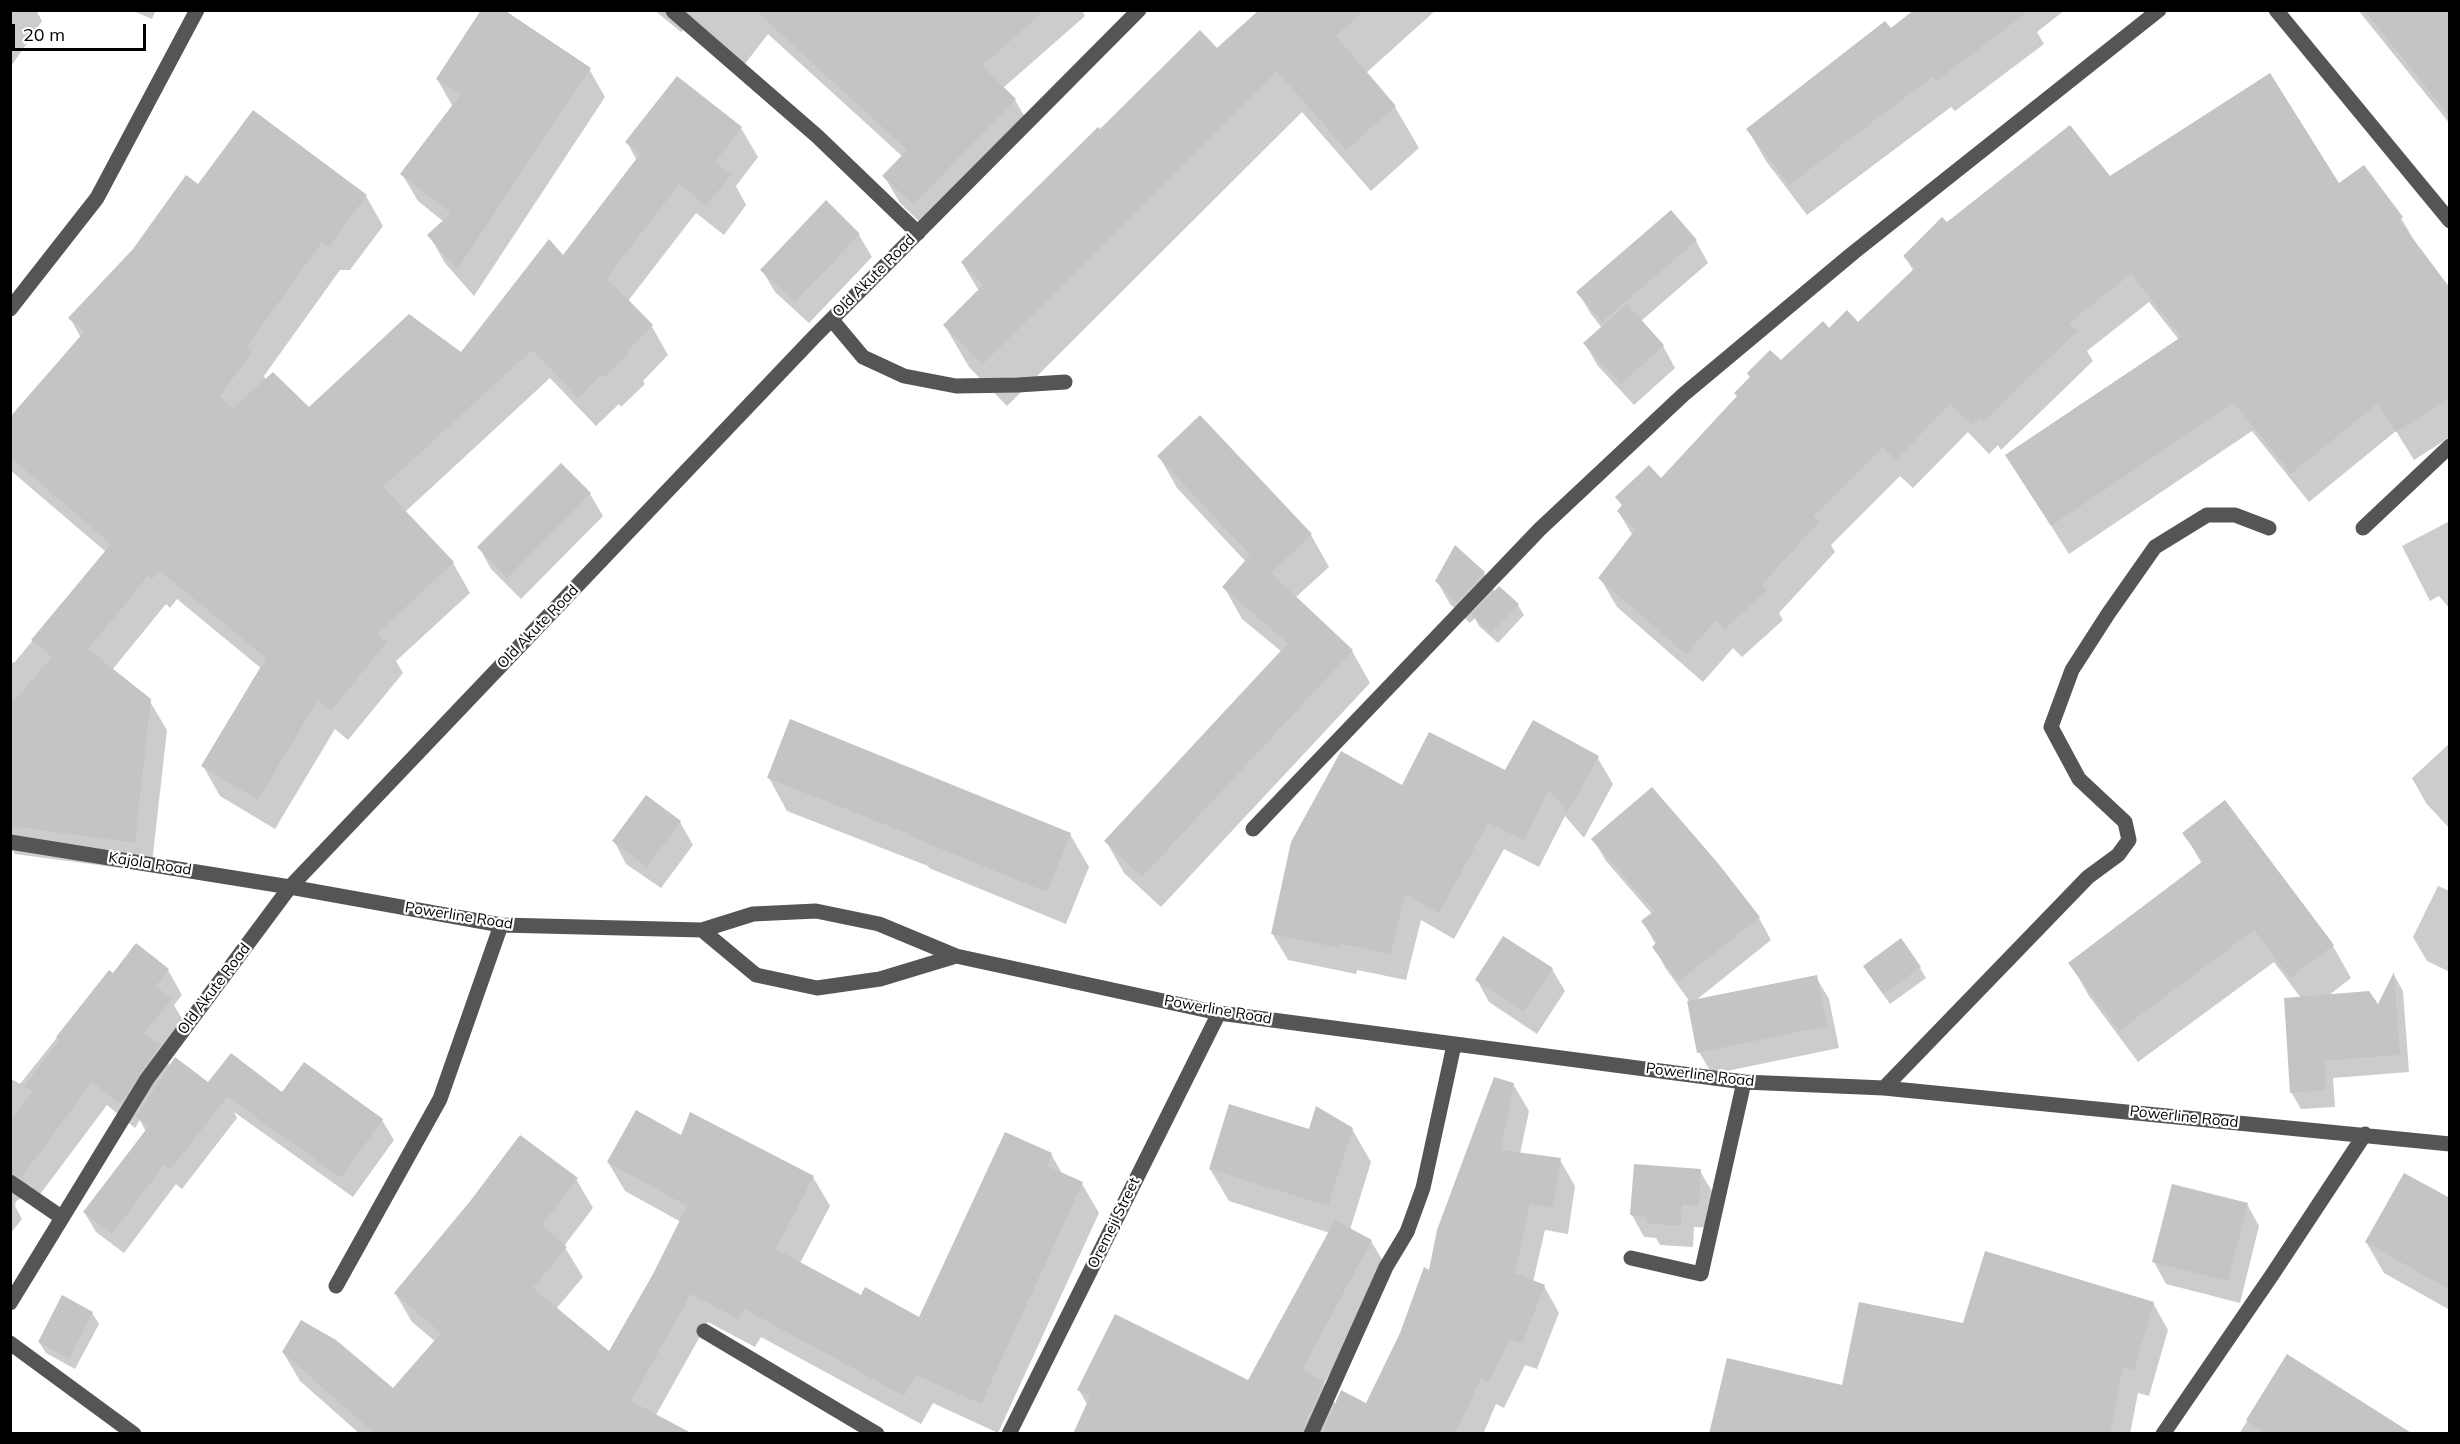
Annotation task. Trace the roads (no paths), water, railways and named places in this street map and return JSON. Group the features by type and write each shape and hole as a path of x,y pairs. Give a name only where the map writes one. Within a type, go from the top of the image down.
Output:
{"street":[{"path":"10,309 97,198 197,10"},
{"name":"Old Akute Road","path":"10,1303 147,1078 290,887 831,320 1139,10"},
{"path":"1253,829 1540,529 1683,395 1853,253 2159,10"},
{"path":"2276,10 2450,221"},
{"path":"673,11 817,136 918,233"},
{"path":"831,320 863,357 904,376 956,386 1018,386 1065,382"},
{"path":"2363,528 2450,446"},
{"path":"1884,1088 2088,877 2118,855 2129,840 2125,822 2079,779 2051,727 2072,670 2115,604 2155,547 2207,515 2235,515 2269,528"},
{"name":"Kajola Road","path":"10,842 290,887"},
{"name":"Powerline Road","path":"290,887 501,925 702,930 753,914 816,911 879,924 956,956 1219,1013 1744,1082 1884,1088 2450,1144"},
{"path":"336,1286 440,1099 501,925"},
{"name":"Powerline Road","path":"702,930 756,975 817,988 880,979 956,956"},
{"name":"Oremeji Street","path":"1009,1434 1219,1013"},
{"path":"1311,1434 1386,1267 1407,1232 1423,1188 1454,1045"},
{"path":"1631,1258 1701,1274 1744,1082"},
{"path":"2163,1434 2365,1134"},
{"path":"10,1182 61,1217"},
{"path":"704,1331 877,1434"},
{"path":"10,1343 134,1434"}]}
